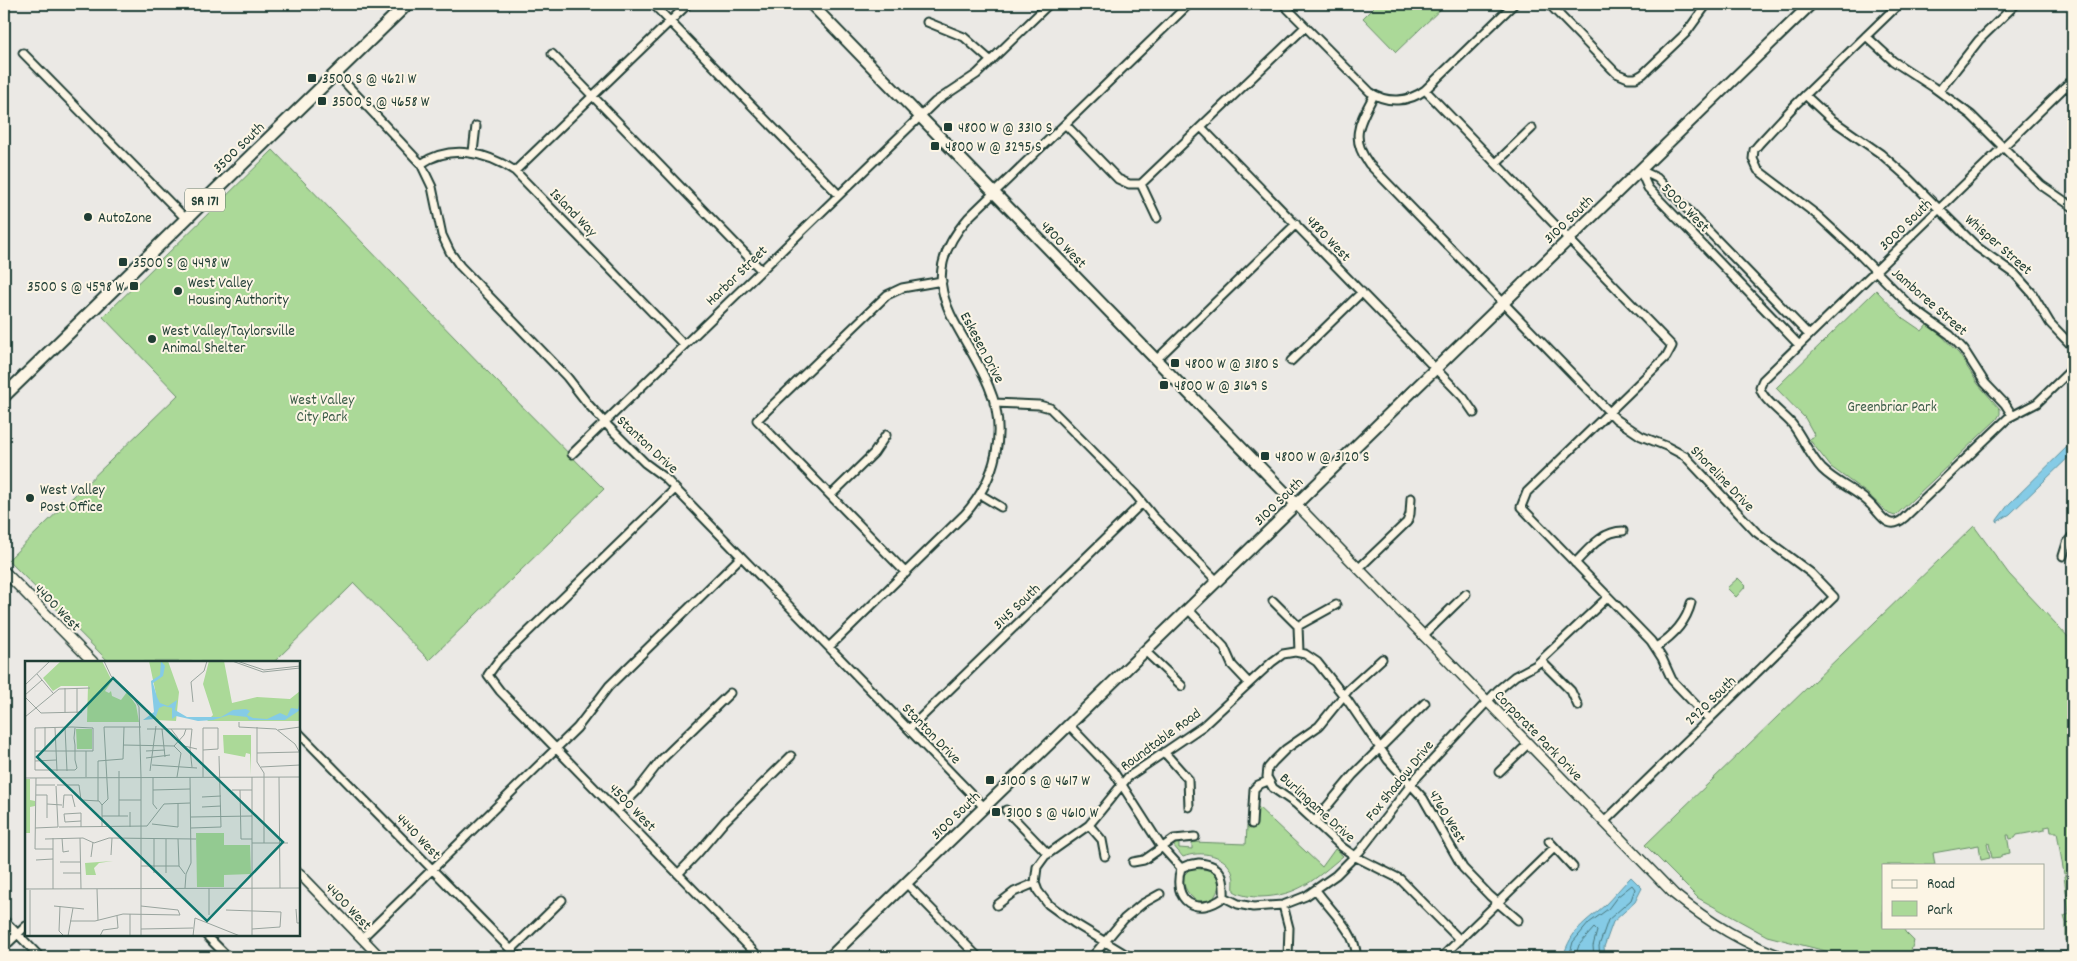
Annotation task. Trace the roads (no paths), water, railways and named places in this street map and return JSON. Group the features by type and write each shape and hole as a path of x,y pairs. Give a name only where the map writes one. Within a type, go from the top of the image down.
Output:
{"main road":[{"name":"3500 South","path":"4,396 407,4"},
{"name":"4800 West","path":"811,4 1296,504"},
{"name":"3100 South","path":"830,957 1811,4"}],"street":[{"path":"653,4 839,195"},
{"path":"515,171 688,4"},
{"name":"Harbor Street","path":"572,454 920,116 935,102 969,80 991,61 1049,4"},
{"name":"Eskesen Drive","path":"829,647 961,519 981,495 991,476 998,434 994,404 986,379 948,311 942,281 944,262 951,242 968,218 994,192 1189,4"},
{"path":"1283,4 1374,96 1389,100 1404,100 1419,95 1514,4"},
{"path":"1549,4 1616,73 1632,78 1643,74 1682,37 1707,4"},
{"path":"1805,95 1899,4"},
{"path":"1940,91 1979,40 2016,4"},
{"path":"927,22 964,37 991,61"},
{"path":"1065,124 1118,179 1129,184 1141,184 1305,27"},
{"path":"1866,36 1893,61 1940,91 1971,115 2041,185 2073,207"},
{"path":"24,53 186,219"},
{"path":"552,54 761,270"},
{"name":"Stanton Drive","path":"336,73 421,164 432,187 442,235 455,260 567,377 605,422 646,463 664,477 984,807"},
{"name":"3000 South","path":"2012,415 1897,523 1887,522 1868,502 1836,481 1817,464 1793,426 1760,390 1763,380 2073,79"},
{"path":"2067,86 2073,92"},
{"path":"1425,90 1672,346 1666,356 1527,492 1522,500 1521,507 1656,647 1672,680 1710,719"},
{"name":"Jamboree Street","path":"1805,95 1754,150 1753,159 1758,170 1817,215 1911,306 1944,329 1961,346 1985,383 2005,404 2012,415"},
{"name":"Whisper Street","path":"1805,95 1831,119 1892,163 1977,247 2002,263 2021,280 2050,323 2073,347"},
{"name":"Shoreline Drive","path":"1374,96 1359,126 1358,143 1362,155 1369,164 1610,412 1630,430 1676,450 1689,459 1756,532 1811,573 1834,597"},
{"path":"473,152 476,126"},
{"name":"4880 West","path":"1201,127 1464,397 1474,413"},
{"path":"1496,163 1532,128"},
{"name":"Island Way","path":"421,164 433,156 457,152 473,152 490,157 515,171 684,345"},
{"name":"5000 West","path":"1640,170 1657,178 1810,335"},
{"name":"5000 West","path":"1640,170 1648,188 1799,345"},
{"path":"1141,184 1157,218"},
{"path":"1156,360 1296,224"},
{"path":"906,572 757,420 887,295 902,288 942,281"},
{"path":"1291,361 1362,292"},
{"path":"2012,415 2037,403 2073,368"},
{"path":"994,404 1039,405 1050,408 1217,581"},
{"path":"831,495 874,453 886,436"},
{"name":"4500 West","path":"675,489 498,661 488,675 500,691 759,957"},
{"path":"981,495 1001,507"},
{"path":"1358,569 1407,522 1410,514 1411,498"},
{"name":"3145 South","path":"909,729 1142,503"},
{"name":"Corporate Park Drive","path":"1296,504 1658,878 1697,912 1747,943 1783,957"},
{"path":"1575,563 1602,536 1612,531 1623,530"},
{"path":"2063,556 2067,543 2073,535"},
{"path":"362,938 556,749 585,718 609,686 741,557"},
{"name":"4400 West","path":"4,570 92,661"},
{"path":"1423,636 1466,594"},
{"name":"Fox Shadow Drive","path":"1224,898 1238,904 1253,906 1283,904 1316,890 1336,875 1356,857 1410,785 1488,702 1510,680 1542,661 1608,597"},
{"name":"2920 South","path":"1604,822 1834,597"},
{"path":"1273,601 1298,626 1299,652"},
{"path":"1656,647 1682,625 1688,615 1690,603"},
{"path":"1298,626 1336,605"},
{"path":"1188,609 1224,646 1232,665 1248,682"},
{"path":"1144,652 1182,686"},
{"name":"Roundtable Road","path":"1035,883 1037,867 1048,854 1089,825 1128,777 1203,726 1278,656 1299,652"},
{"name":"4760 West","path":"1299,652 1310,656 1317,662 1344,695 1379,748 1425,802 1463,868 1490,896 1518,920"},
{"name":"Burlingame Drive","path":"1382,659 1344,695 1319,726 1274,761 1267,773 1268,781 1273,788 1296,804 1335,842 1356,857 1400,879 1460,940"},
{"path":"1542,661 1571,691 1578,706"},
{"path":"617,810 640,788 662,760 730,694"},
{"path":"1314,822 1353,775 1425,703"},
{"path":"1069,725 1105,761 1162,846 1181,868"},
{"name":"4440 West","path":"300,734 518,957"},
{"path":"1499,772 1528,744"},
{"path":"1164,752 1188,779 1189,807"},
{"path":"678,874 725,821 791,756"},
{"path":"1252,824 1253,792 1258,785 1268,781"},
{"path":"1006,810 1048,854"},
{"path":"1089,825 1102,840 1105,856"},
{"path":"1133,862 1144,860 1162,846 1177,838 1195,837"},
{"path":"1549,841 1573,867"},
{"path":"1444,956 1554,848"},
{"path":"1199,863 1209,864 1216,868 1224,879 1224,898 1208,907 1198,908 1190,904 1183,896 1179,887 1181,868 1188,864 1199,863"},
{"name":"4400 West","path":"300,874 380,957"},
{"path":"906,883 978,957"},
{"path":"997,905 1009,895 1035,883 1038,891 1048,904 1068,919 1130,957"},
{"path":"1316,890 1351,935 1356,945 1356,957"},
{"path":"1092,957 1129,914 1160,894"},
{"path":"511,950 562,900"},
{"path":"1283,904 1289,928 1288,957"},
{"path":"4,920 40,957"},
{"path":"4,947 25,927"},
{"path":"207,936 228,957"},
{"path":"2025,957 2073,957"}],"water":[{"path":"2073,441 2073,453 2010,514 1997,522 2009,504"},
{"path":"1631,877 1642,888 1635,902 1613,922 1604,947 1605,957 1563,957 1574,933 1604,906"}],"place":[{"name":"3500 S @ 4621 W","path":"312,78"},
{"name":"3500 S @ 4658 W","path":"322,101"},
{"name":"4800 W @ 3310 S","path":"948,127"},
{"name":"4800 W @ 3295 S","path":"935,146"},
{"name":"AutoZone","path":"88,217"},
{"name":"3500 S @ 4498 W","path":"123,262"},
{"name":"3500 S @ 4598 W","path":"134,286"},
{"name":"West Valley Housing Authority","path":"178,291"},
{"name":"West Valley/Taylorsville Animal Shelter","path":"152,339"},
{"name":"4800 W @ 3180 S","path":"1175,363"},
{"name":"4800 W @ 3169 S","path":"1164,385"},
{"name":"4800 W @ 3120 S","path":"1265,456"},
{"name":"West Valley Post Office","path":"30,498"},
{"name":"3100 S @ 4617 W","path":"990,780"},
{"name":"3100 S @ 4610 W","path":"996,812"}],"park label":[{"name":"Greenbriar Park","path":"1892,406"},
{"name":"West Valley City Park","path":"322,408"}]}
